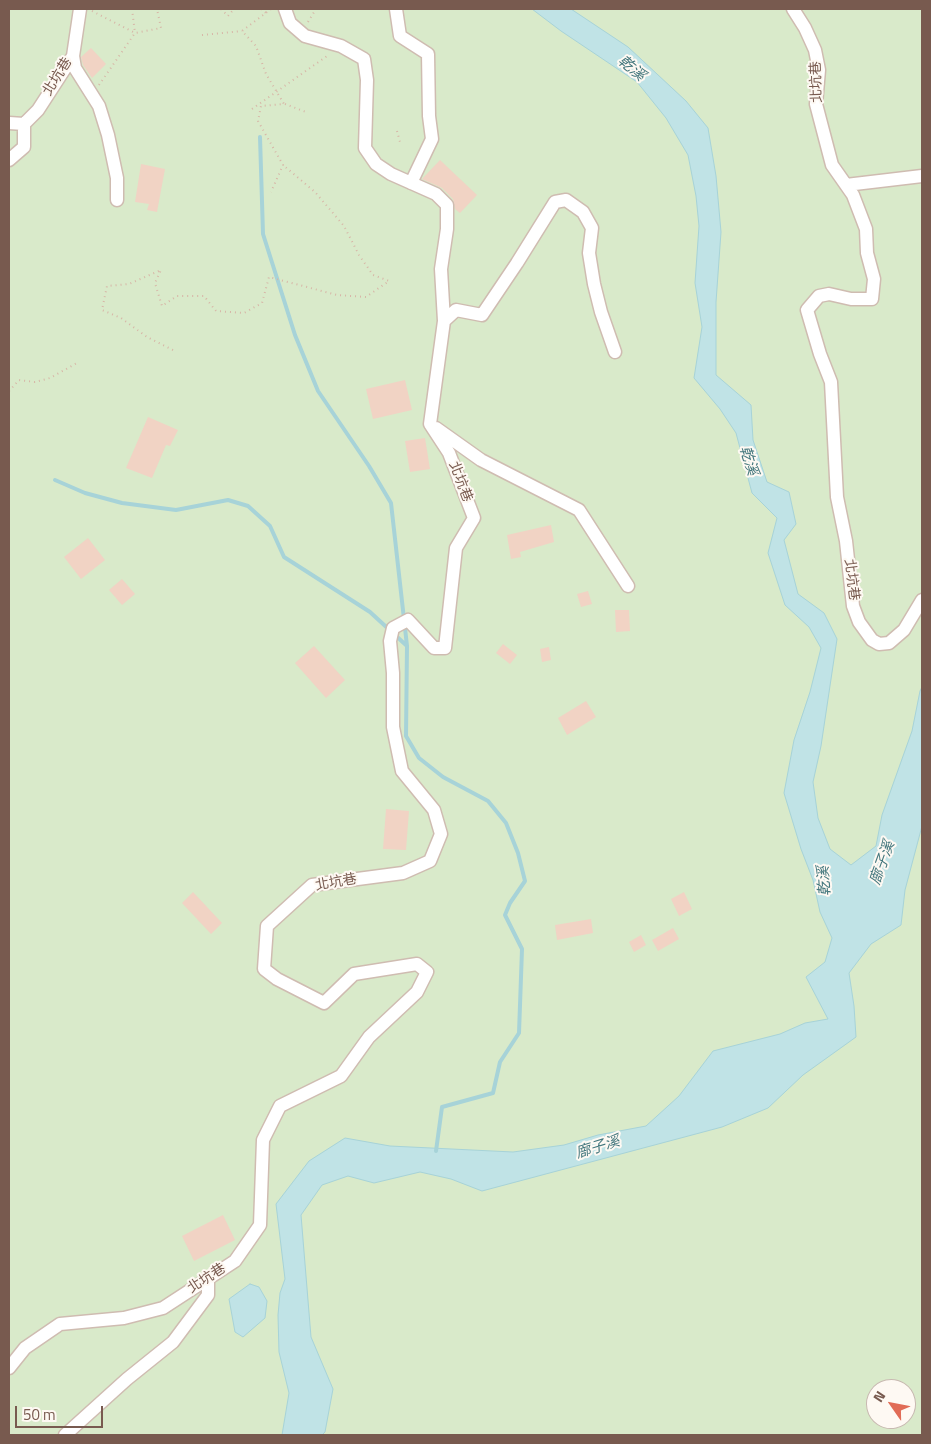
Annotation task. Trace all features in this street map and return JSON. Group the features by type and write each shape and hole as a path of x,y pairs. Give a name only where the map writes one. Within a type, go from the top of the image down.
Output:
{"street":[{"name":"北坑巷","path":"24,124 38,110 73,56 80,9"},
{"path":"285,9 290,23 305,36 341,46 364,60 367,80 364,148 376,164 391,174 436,194 447,205 447,229 441,269 444,321 430,424 481,460 579,510 628,586"},
{"path":"396,9 400,36 428,54 429,116 432,139 411,183"},
{"name":"北坑巷","path":"793,9 805,28 815,50 819,70 816,104 832,165 853,195 866,229 868,253 874,279 872,299 850,299 829,294 818,296 807,310 820,354 831,382 836,496 846,541 853,606 860,622 872,640 879,644 888,643 904,630 922,600"},
{"path":"73,56 74,68 99,106 108,135 117,178 117,200"},
{"path":"9,123 24,124 24,147 9,160"},
{"path":"846,185 922,176"},
{"path":"444,321 456,310 482,315 555,202 566,200 583,212 592,228 589,253 594,284 600,312 615,352"},
{"name":"北坑巷","path":"9,1368 25,1348 60,1324 124,1318 163,1308 235,1261 260,1224 263,1140 280,1106 342,1076 369,1036 417,992 427,972 417,964 354,974 324,1003 277,979 264,969 267,926 312,885 403,873 430,861 441,834 434,810 402,771 394,727 393,673 390,641 394,628 403,623 434,648 445,648 456,548 474,518 449,453 430,424"},
{"path":"65,1435 127,1379 173,1342 208,1295 208,1279"}],"path":[{"path":"87,9 135,33 161,28 157,9"},
{"path":"92,95 135,33 132,9"},
{"path":"221,9 228,16 234,9"},
{"path":"261,9 266,12"},
{"path":"202,35 242,31 271,9"},
{"path":"301,32 316,9"},
{"path":"242,31 256,46 266,74 284,104"},
{"path":"252,108 341,46"},
{"path":"173,350 147,337 121,318 102,310 107,286 129,284 162,270 155,283 162,306 177,296 204,296 216,311 244,313 262,304 269,277 337,295 366,298 389,282 373,275 359,255 344,226 315,192 283,165 258,121 261,106 284,104 306,112"},
{"path":"397,131 400,142"},
{"path":"272,192 283,165"},
{"path":"9,391 19,380 35,382 50,378 77,363"}],"green space":[{"path":"9,9 922,9 922,1435 9,1435"}],"water":[{"path":"532,9 571,9 628,47 686,101 708,128 716,176 721,232 716,302 716,375 751,405 753,440 767,482 789,492 796,524 784,540 798,594 824,613 837,639 821,746 813,782 818,818 830,849 851,865 876,846 882,815 912,731 922,687 922,826 905,890 901,925 871,944 849,973 856,1037 803,1075 768,1108 722,1127 482,1191 451,1179 420,1172 374,1183 348,1176 322,1185 301,1215 311,1337 333,1389 325,1432 322,1435 282,1435 289,1393 279,1352 278,1315 280,1293 285,1279 276,1204 309,1161 345,1138 390,1146 513,1152 564,1145 598,1135 646,1126 679,1096 713,1051 780,1034 805,1023 828,1019 806,977 825,962 832,938 820,912 813,880 801,849 784,793 794,740 810,692 821,648 809,627 785,605 768,553 777,518 752,493 736,433 720,409 694,378 702,327 695,283 699,226 696,196 688,155 666,118 637,82 561,31"},
{"path":"250,1284 259,1287 267,1301 265,1318 243,1337 235,1332 229,1299"}],"building":[{"path":"91,48 106,64 92,78 83,65 81,57"},
{"path":"440,160 477,195 460,213 455,209 453,199 442,188 422,179"},
{"path":"141,164 165,169 157,212 147,210 149,204 135,202"},
{"path":"405,380 412,410 373,419 366,389"},
{"path":"148,417 178,430 170,446 166,445 152,478 126,468"},
{"path":"425,438 430,469 410,472 405,441"},
{"path":"551,525 554,542 520,552 521,557 511,559 507,535"},
{"path":"88,538 105,560 81,579 64,557"},
{"path":"122,579 135,594 122,605 109,590"},
{"path":"588,591 592,604 581,607 577,594"},
{"path":"615,610 629,610 630,631 616,632"},
{"path":"503,644 517,655 510,664 496,653"},
{"path":"314,646 345,680 326,698 295,663"},
{"path":"549,647 551,660 542,662 540,649"},
{"path":"586,701 596,717 567,735 558,718"},
{"path":"386,809 409,811 406,850 383,849"},
{"path":"193,892 222,923 211,934 182,903"},
{"path":"684,892 692,909 679,916 671,899"},
{"path":"591,919 593,933 557,940 555,925"},
{"path":"673,928 679,939 658,951 652,940"},
{"path":"641,935 646,945 634,952 629,942"},
{"path":"223,1215 235,1240 194,1261 182,1236"}],"waterway":[{"path":"260,137 263,234 295,335 318,391 369,466 391,503 407,646 406,736 419,758 443,777 488,801 506,823 518,853 525,881 510,903 505,915 522,949 519,1033 500,1062 493,1093 442,1107 436,1151"},
{"path":"55,480 85,493 122,503 176,510 228,500 248,506 270,526 284,557 370,612 407,646"}],"water label":[{"name":"乾溪","path":"631,69"},
{"name":"乾溪","path":"748,461"},
{"name":"廍子溪","path":"883,863"},
{"name":"乾溪","path":"825,881"},
{"name":"廍子溪","path":"598,1148"}]}
